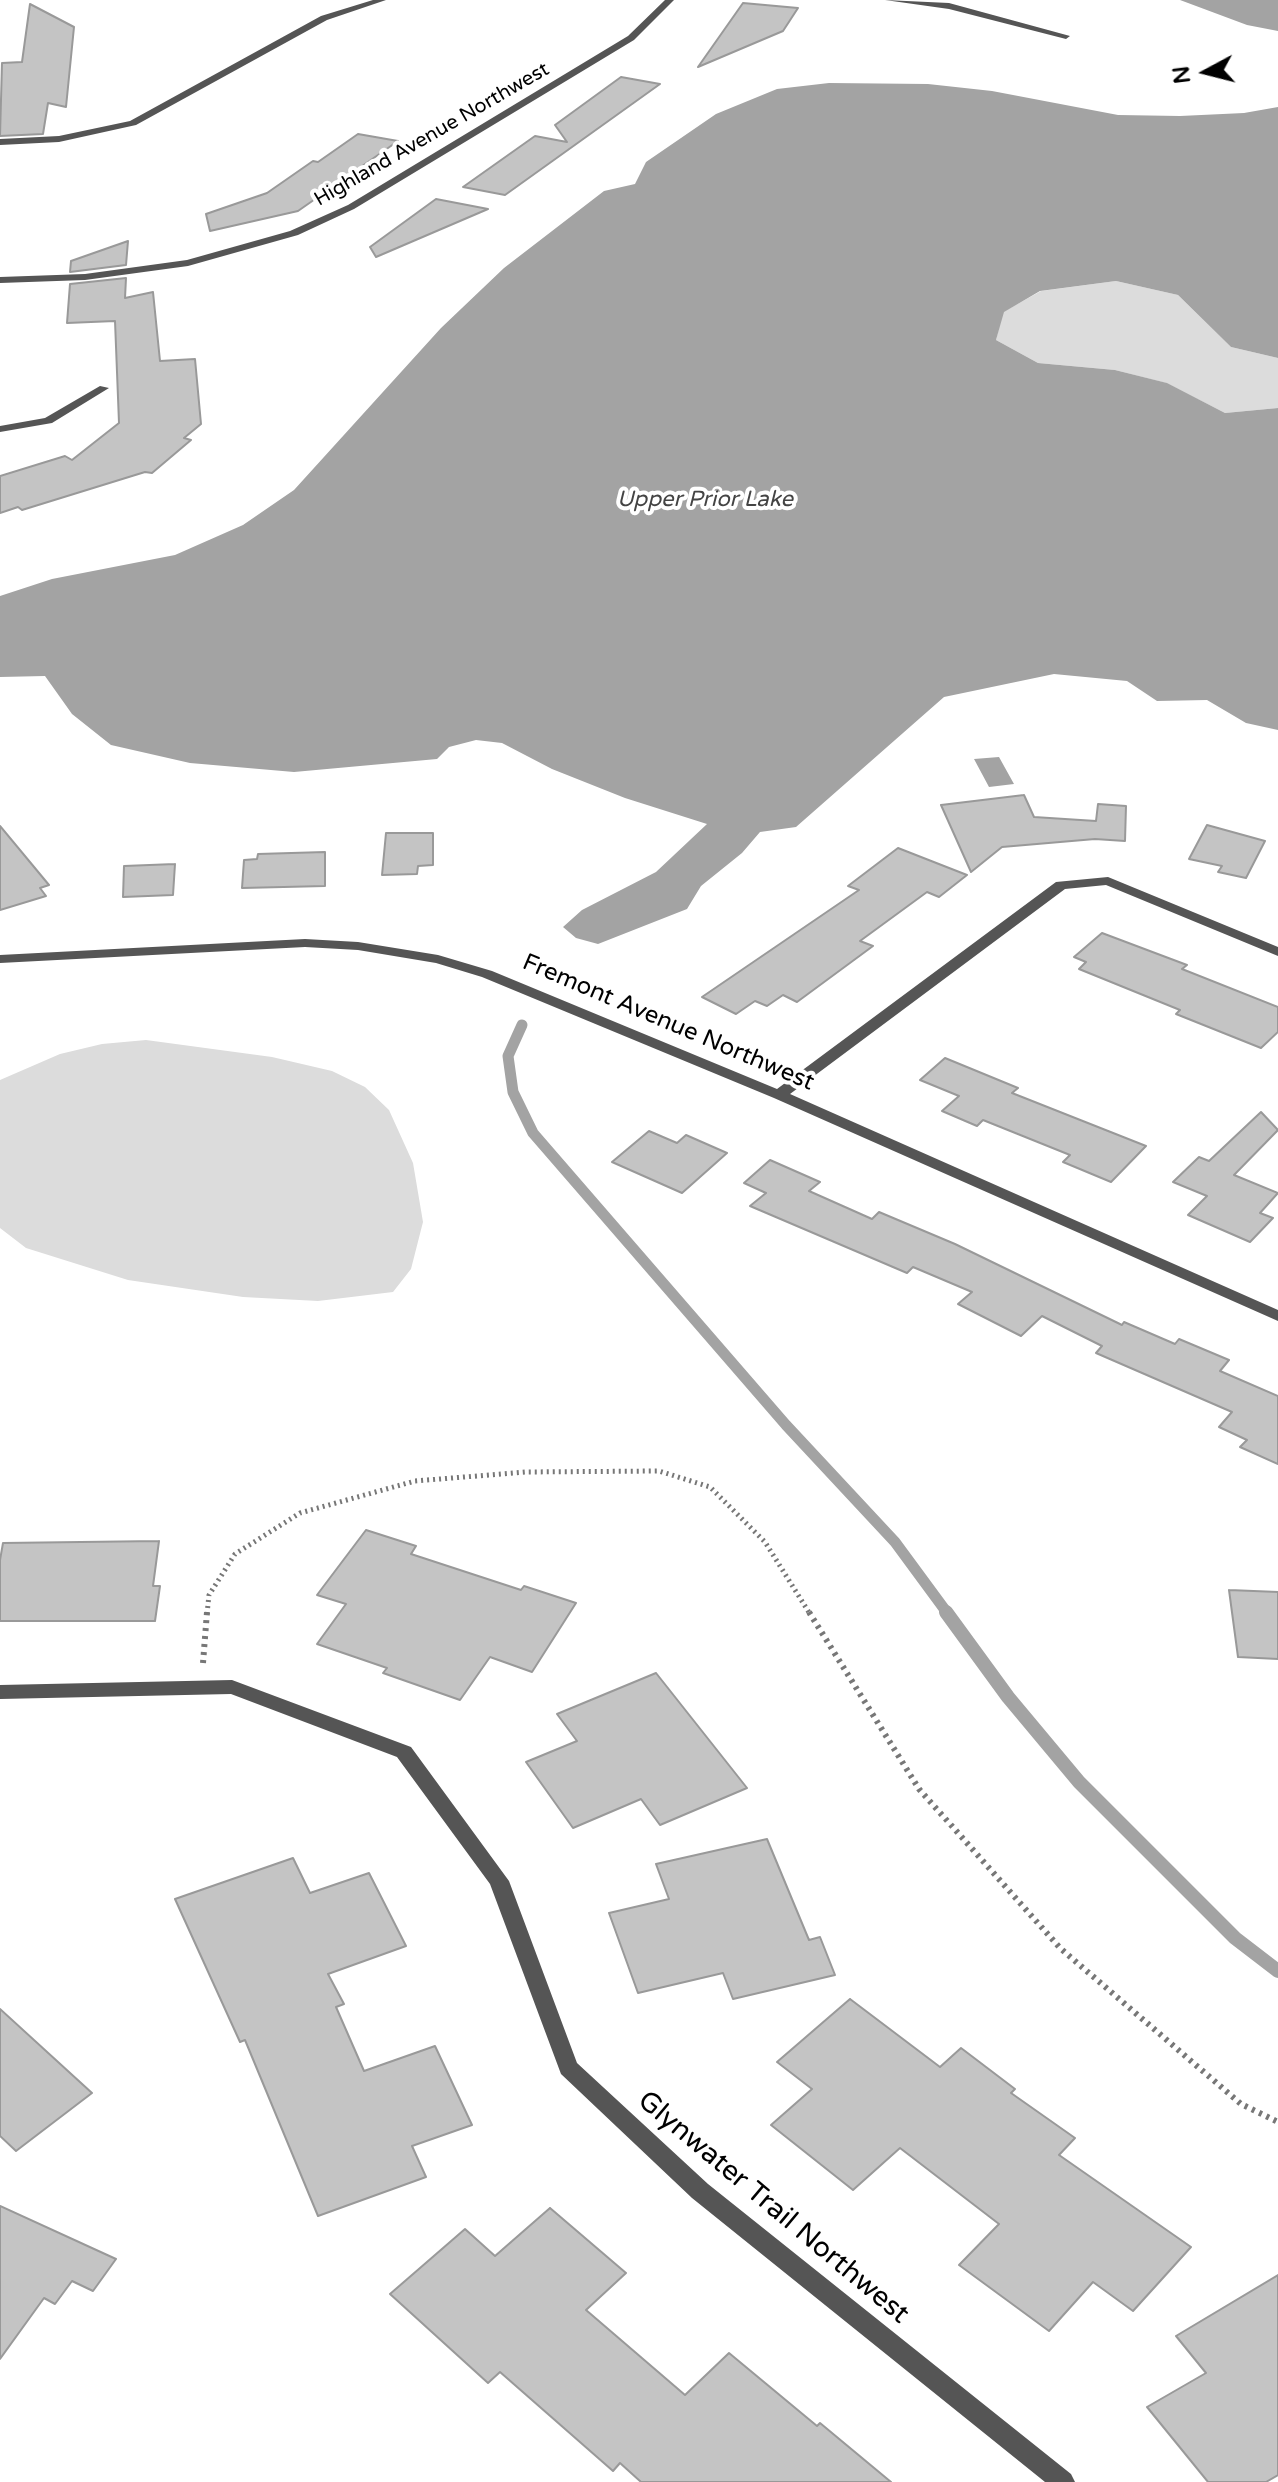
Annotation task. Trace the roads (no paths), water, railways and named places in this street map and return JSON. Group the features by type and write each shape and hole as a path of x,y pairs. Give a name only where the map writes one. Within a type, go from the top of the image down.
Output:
{"street":[{"path":"0,142 59,139 133,123 324,18 382,0"},
{"name":"Highland Avenue Northwest","path":"0,280 85,277 188,263 294,233 351,207 631,38 670,0"},
{"path":"889,0 949,6 1066,36"},
{"path":"0,429 48,421 104,388"},
{"path":"779,1095 1061,885 1108,881 1278,952"},
{"name":"Fremont Avenue Northwest","path":"0,959 305,943 358,946 438,959 487,974 779,1095 1278,1316"},
{"name":"Glynwater Trail Northwest","path":"0,1692 232,1687 404,1752 499,1881 568,2068 700,2191 1063,2482"}],"water":[{"path":"1180,0 1278,0 1278,31 1247,25"},
{"name":"Upper Prior Lake","path":"829,83 928,84 992,91 1118,115 1244,113 1278,107 1278,358 1231,347 1178,295 1116,281 1040,291 1004,312 996,340 1038,363 1115,370 1167,383 1225,413 1278,408 1278,730 1246,723 1207,700 1157,701 1127,681 1054,674 944,697 796,827 760,832 742,853 701,886 687,909 598,944 576,938 563,927 582,910 656,872 707,824 625,798 552,769 502,743 476,740 449,747 437,759 294,772 190,763 111,745 72,714 45,676 0,677 0,596 52,579 175,555 243,525 294,490 441,328 504,268 604,191 635,184 646,162 716,114 777,89"},
{"path":"999,757 1014,784 989,787 974,759"}],"waterway":[{"path":"522,1025 508,1056 513,1092 533,1133 786,1425 895,1542 948,1614"},
{"path":"946,1612 1008,1697 1079,1782 1235,1938 1278,1971"}]}
